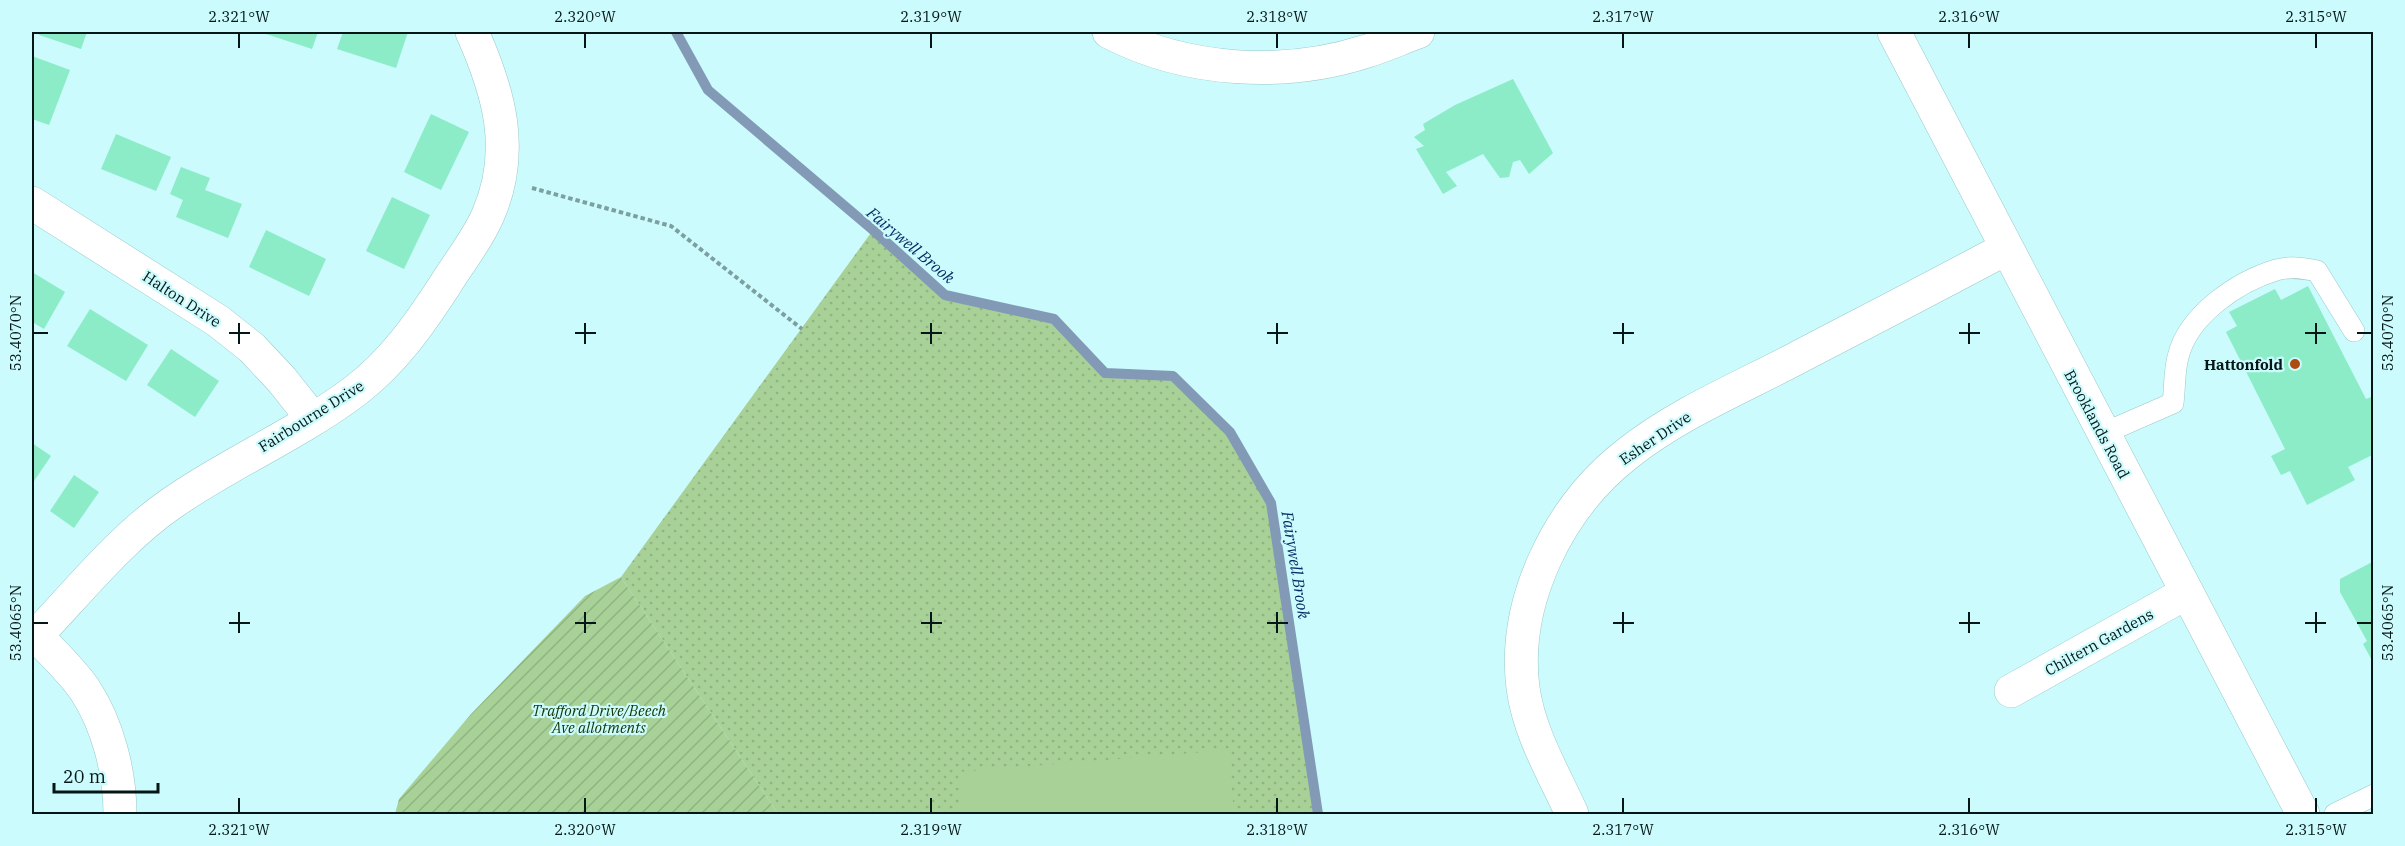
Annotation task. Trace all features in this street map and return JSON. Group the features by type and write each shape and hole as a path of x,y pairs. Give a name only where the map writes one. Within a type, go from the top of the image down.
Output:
{"street":[{"name":"Fairbourne Drive","path":"37,645 129,539 170,504 353,392 385,366 415,331 488,216 500,179 500,108 491,74 472,32"},
{"path":"1109,32 1205,65 1288,67 1366,52 1418,32"},
{"name":"Brooklands Road","path":"1893,32 2303,814"},
{"name":"Halton Drive","path":"32,203 218,321 252,348 282,380 312,418"},
{"name":"Esher Drive","path":"1572,814 1532,722 1524,689 1522,663 1523,639 1532,596 1542,565 1573,512 1599,480 1627,453 1681,419 2005,249"},
{"name":"Chiltern Gardens","path":"2011,691 2186,593"},
{"path":"37,645 84,689 93,703 108,740 114,765 120,814"}],"lane":[{"path":"2102,434 2173,403 2178,356 2189,333 2204,312 2222,296 2276,270 2298,267 2317,271 2354,331"},
{"path":"2335,814 2373,795"}],"path":[{"path":"500,179 671,226 802,329"}],"green space":[{"path":"873,230 945,295 1054,319 1105,373 1173,376 1230,432 1271,503 1318,814 778,814 621,577"},
{"name":"Trafford Drive/Beech Ave allotments","path":"621,577 778,814 395,814 399,799 471,714 585,596"},
{"path":"1229,750 1234,814 961,814 958,772"}],"building":[{"path":"40,32 87,32 81,49 39,35"},
{"path":"260,32 318,32 312,49"},
{"path":"343,32 408,32 396,68 337,49"},
{"path":"32,56 70,70 49,125 32,119"},
{"path":"1513,79 1553,153 1529,174 1520,160 1513,162 1509,177 1500,178 1483,154 1446,172 1457,186 1443,194 1416,149 1424,146 1414,137 1425,130 1423,124 1455,105"},
{"path":"431,114 469,132 441,190 404,172"},
{"path":"116,134 171,157 156,191 101,169"},
{"path":"181,167 210,178 205,190 242,204 228,238 176,217 183,200 170,194"},
{"path":"392,197 430,215 404,269 366,251"},
{"path":"266,230 326,259 309,296 249,267"},
{"path":"32,272 65,292 44,329 32,322"},
{"name":"Hattonfold","path":"2308,286 2366,399 2374,396 2374,454 2348,467 2355,480 2307,505 2290,471 2281,475 2271,456 2285,449 2226,332 2237,326 2229,312 2275,289 2281,300"},
{"path":"90,309 148,345 126,381 67,346"},
{"path":"171,349 219,381 195,417 147,385"},
{"path":"32,443 51,456 32,484"},
{"path":"74,475 99,492 74,528 50,511"},
{"path":"2374,561 2374,664 2363,644 2367,641 2340,592 2340,579"}],"waterway":[{"name":"Fairywell Brook","path":"676,32 708,90 873,230 945,295 1054,319 1105,373 1173,376 1230,432 1271,503 1318,814"}],"place":[{"name":"Hattonfold","path":"2295,364"}]}
